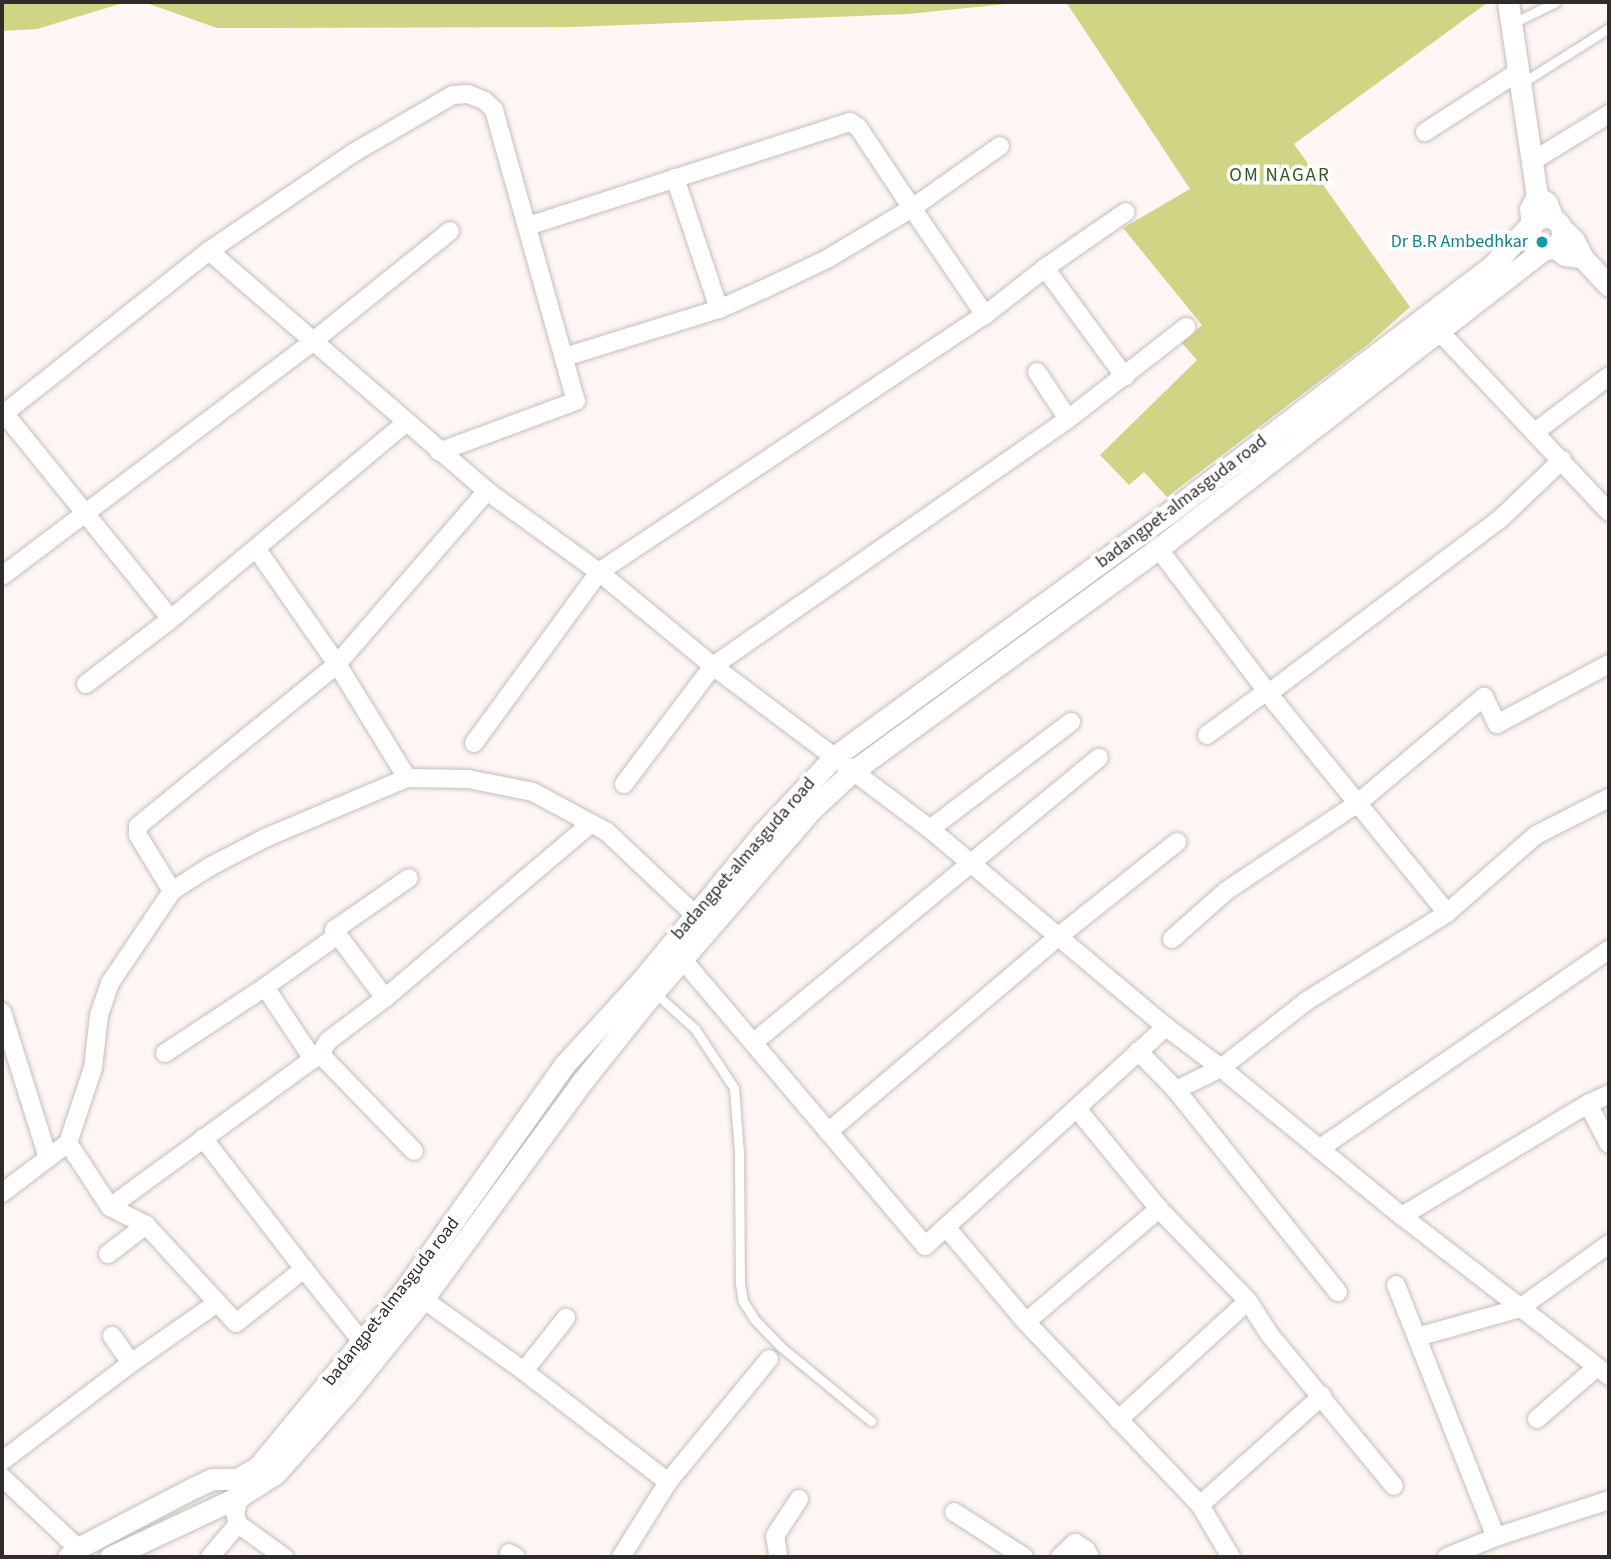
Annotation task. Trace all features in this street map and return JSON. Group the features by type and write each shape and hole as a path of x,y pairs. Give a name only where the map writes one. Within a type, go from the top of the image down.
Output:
{"street":[{"path":"1508,2 1537,196 1547,204 1545,238 1574,240 1583,258 1606,277"},
{"path":"1425,132 1519,78"},
{"path":"171,619 3,414 209,251 374,139 453,95 468,94 485,101 494,110 576,401 439,452"},
{"path":"1531,162 1609,114"},
{"path":"528,226 850,122 858,127 985,315"},
{"path":"565,357 719,309 827,259 912,208 1000,146"},
{"path":"675,178 719,309"},
{"path":"474,743 599,572 985,315 1045,268 1126,212"},
{"path":"2,576 312,342 450,231"},
{"name":"badangpet-almasguda road","path":"238,1488 363,1343 465,1207 565,1064 696,916 763,833 834,757 1170,512 1494,264 1517,241 1545,238"},
{"name":"badangpet-almasguda road","path":"110,1557 238,1488 275,1474 347,1393 423,1299 581,1083 654,992 811,810 853,771 1158,548 1440,332 1545,238"},
{"path":"209,251 405,423 487,491 599,572 713,666 930,829 1166,1027 1221,1068 1402,1216 1603,1372 1537,1419"},
{"path":"1045,268 1125,377"},
{"path":"624,784 713,666 1068,419 1186,327"},
{"path":"1440,332 1609,512"},
{"path":"1037,372 1068,419"},
{"path":"1535,432 1609,376"},
{"path":"86,684 171,619 405,423"},
{"path":"1208,735 1500,519 1562,460"},
{"path":"172,891 138,835 138,826 337,664 487,491"},
{"path":"256,548 337,664 407,778"},
{"path":"1158,548 1268,692 1447,913"},
{"path":"1172,939 1226,891 1358,803 1484,696 1497,724 1609,664"},
{"path":"930,829 1071,722"},
{"path":"754,1042 1099,758"},
{"path":"2,1193 68,1143 93,1068 99,1015 110,983 172,891 211,866 265,838 407,778 468,779 533,792 607,832 696,916"},
{"path":"1176,1090 1221,1068 1308,1000 1447,913 1536,835 1609,798"},
{"path":"110,1207 316,1056 328,1041 385,998 591,823"},
{"path":"828,1132 1059,936 1177,842"},
{"path":"385,998 334,930 409,878"},
{"path":"165,1053 338,935"},
{"path":"1319,1149 1609,950"},
{"path":"682,959 925,1246 1078,1110 1166,1027"},
{"path":"265,987 316,1056 414,1151"},
{"path":"2,1012 48,1158"},
{"path":"1138,1051 1176,1090 1338,1292"},
{"path":"1402,1216 1609,1094"},
{"path":"1588,1104 1609,1144"},
{"path":"1078,1110 1159,1209 1248,1301 1270,1335 1394,1486"},
{"path":"203,1138 363,1343"},
{"path":"68,1143 110,1207 146,1224 236,1323 304,1269"},
{"path":"1026,1322 1159,1209"},
{"path":"108,1254 146,1224"},
{"path":"946,1227 1026,1322 1200,1505 1231,1557"},
{"path":"1417,1337 1520,1308 1609,1244"},
{"path":"1396,1285 1496,1537"},
{"path":"423,1299 524,1371 668,1482"},
{"path":"1118,1420 1248,1301"},
{"path":"2,1461 131,1363 217,1303"},
{"path":"524,1371 565,1318"},
{"path":"112,1336 131,1363"},
{"path":"621,1557 668,1482 775,1352"},
{"path":"1200,1505 1322,1396"},
{"path":"2,1477 73,1553"},
{"name":"badangpet-almasguda road","path":"73,1553 212,1479 238,1488"},
{"path":"238,1488 235,1513 238,1524 284,1557"},
{"path":"779,1556 775,1536 799,1499"},
{"path":"1447,1557 1496,1537 1608,1506"},
{"path":"954,1512 1024,1557"},
{"path":"210,1557 238,1524"},
{"path":"1060,1557 1075,1543 1086,1550 1090,1557"}],"lane":[{"path":"1511,24 1556,2"},
{"path":"1519,78 1609,28"},
{"path":"654,992 695,1029 734,1088 739,1153 741,1292 755,1320 775,1352 871,1421"}],"green space":[{"path":"2,2 1025,2 908,14 573,27 217,28 149,4 123,3 37,29 2,31"},
{"path":"1066,2 1487,3 1294,144 1410,307 1366,346 1167,497 1144,472 1129,485 1100,455 1197,360 1182,343 1202,325 1123,228 1190,189"}],"place":[{"name":"Dr B.R Ambedhkar","path":"1542,242"}],"district":[{"name":"OM NAGAR","path":"1280,176"}]}
